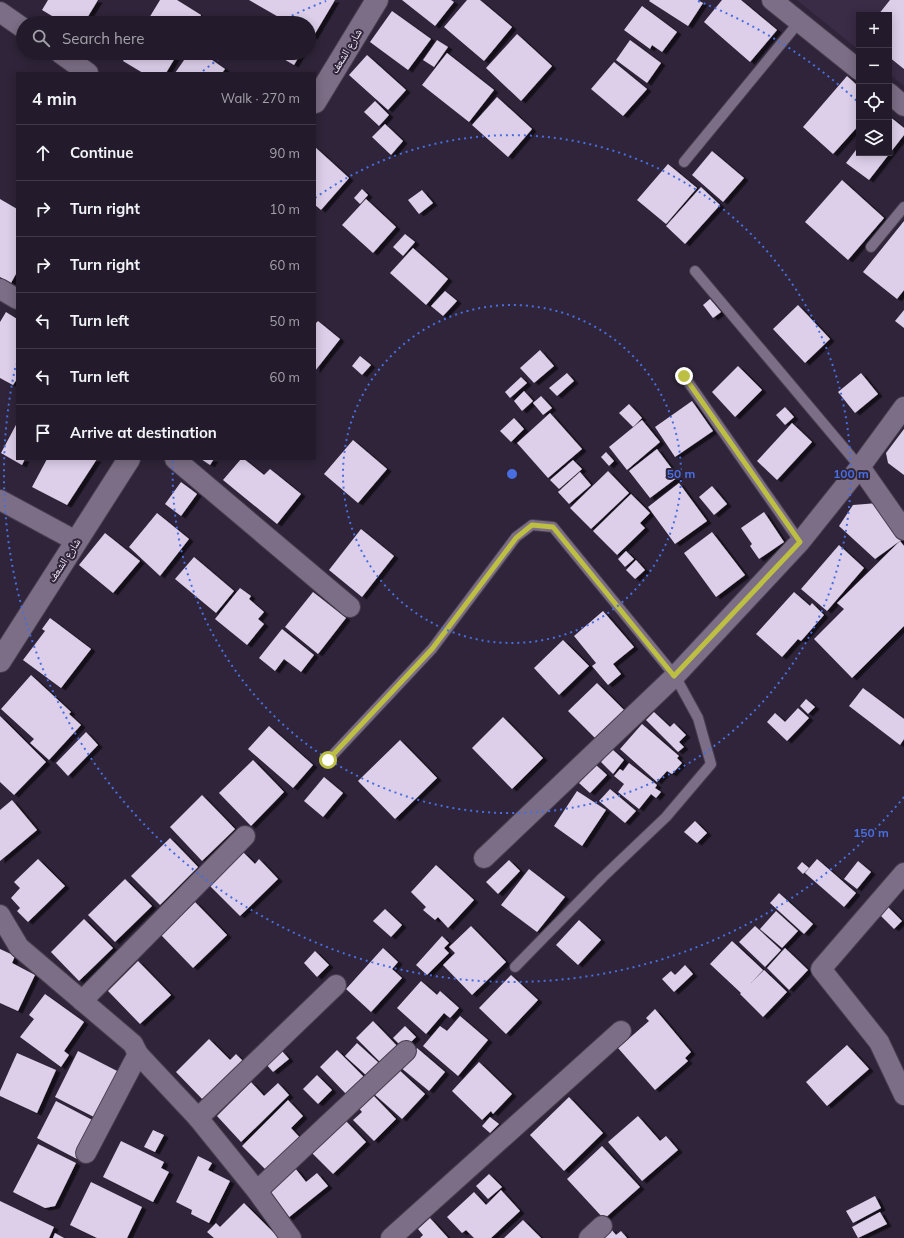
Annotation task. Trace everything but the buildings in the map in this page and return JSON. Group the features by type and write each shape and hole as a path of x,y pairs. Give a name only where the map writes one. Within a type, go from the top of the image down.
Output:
{"street":[{"name":"شارع الشعف","path":"316,100 377,0"},
{"path":"772,0 856,68"},
{"path":"0,12 16,23"},
{"path":"70,60 87,72"},
{"path":"892,96 904,106"},
{"path":"0,289 16,298"},
{"path":"484,858 674,676 800,542 860,467 904,407"},
{"name":"شارع الشعف","path":"0,661 128,460"},
{"path":"176,460 350,607"},
{"path":"860,467 904,530"},
{"path":"0,500 76,541"},
{"path":"82,1001 246,836"},
{"path":"904,873 822,969 879,1042 904,1095"},
{"path":"0,915 19,947 133,1044 138,1054 198,1118 257,1191 291,1238"},
{"path":"198,1118 336,985"},
{"path":"391,1238 621,1031"},
{"path":"257,1191 406,1051"},
{"path":"86,1153 138,1054"}],"lane":[{"path":"684,162 799,22"},
{"path":"871,247 904,207"},
{"path":"695,271 860,467"},
{"path":"684,376 800,542"},
{"path":"328,760 432,649 516,538 532,525 553,527 674,676 698,718 711,764 666,816 603,877 515,967"}],"shaded area":[{"path":"797,0 904,0 904,86 892,76 892,12 856,12 856,48"}],"route":[{"path":"328,760 432,649 516,538 532,525 553,527 674,676 800,542 684,376"}]}
